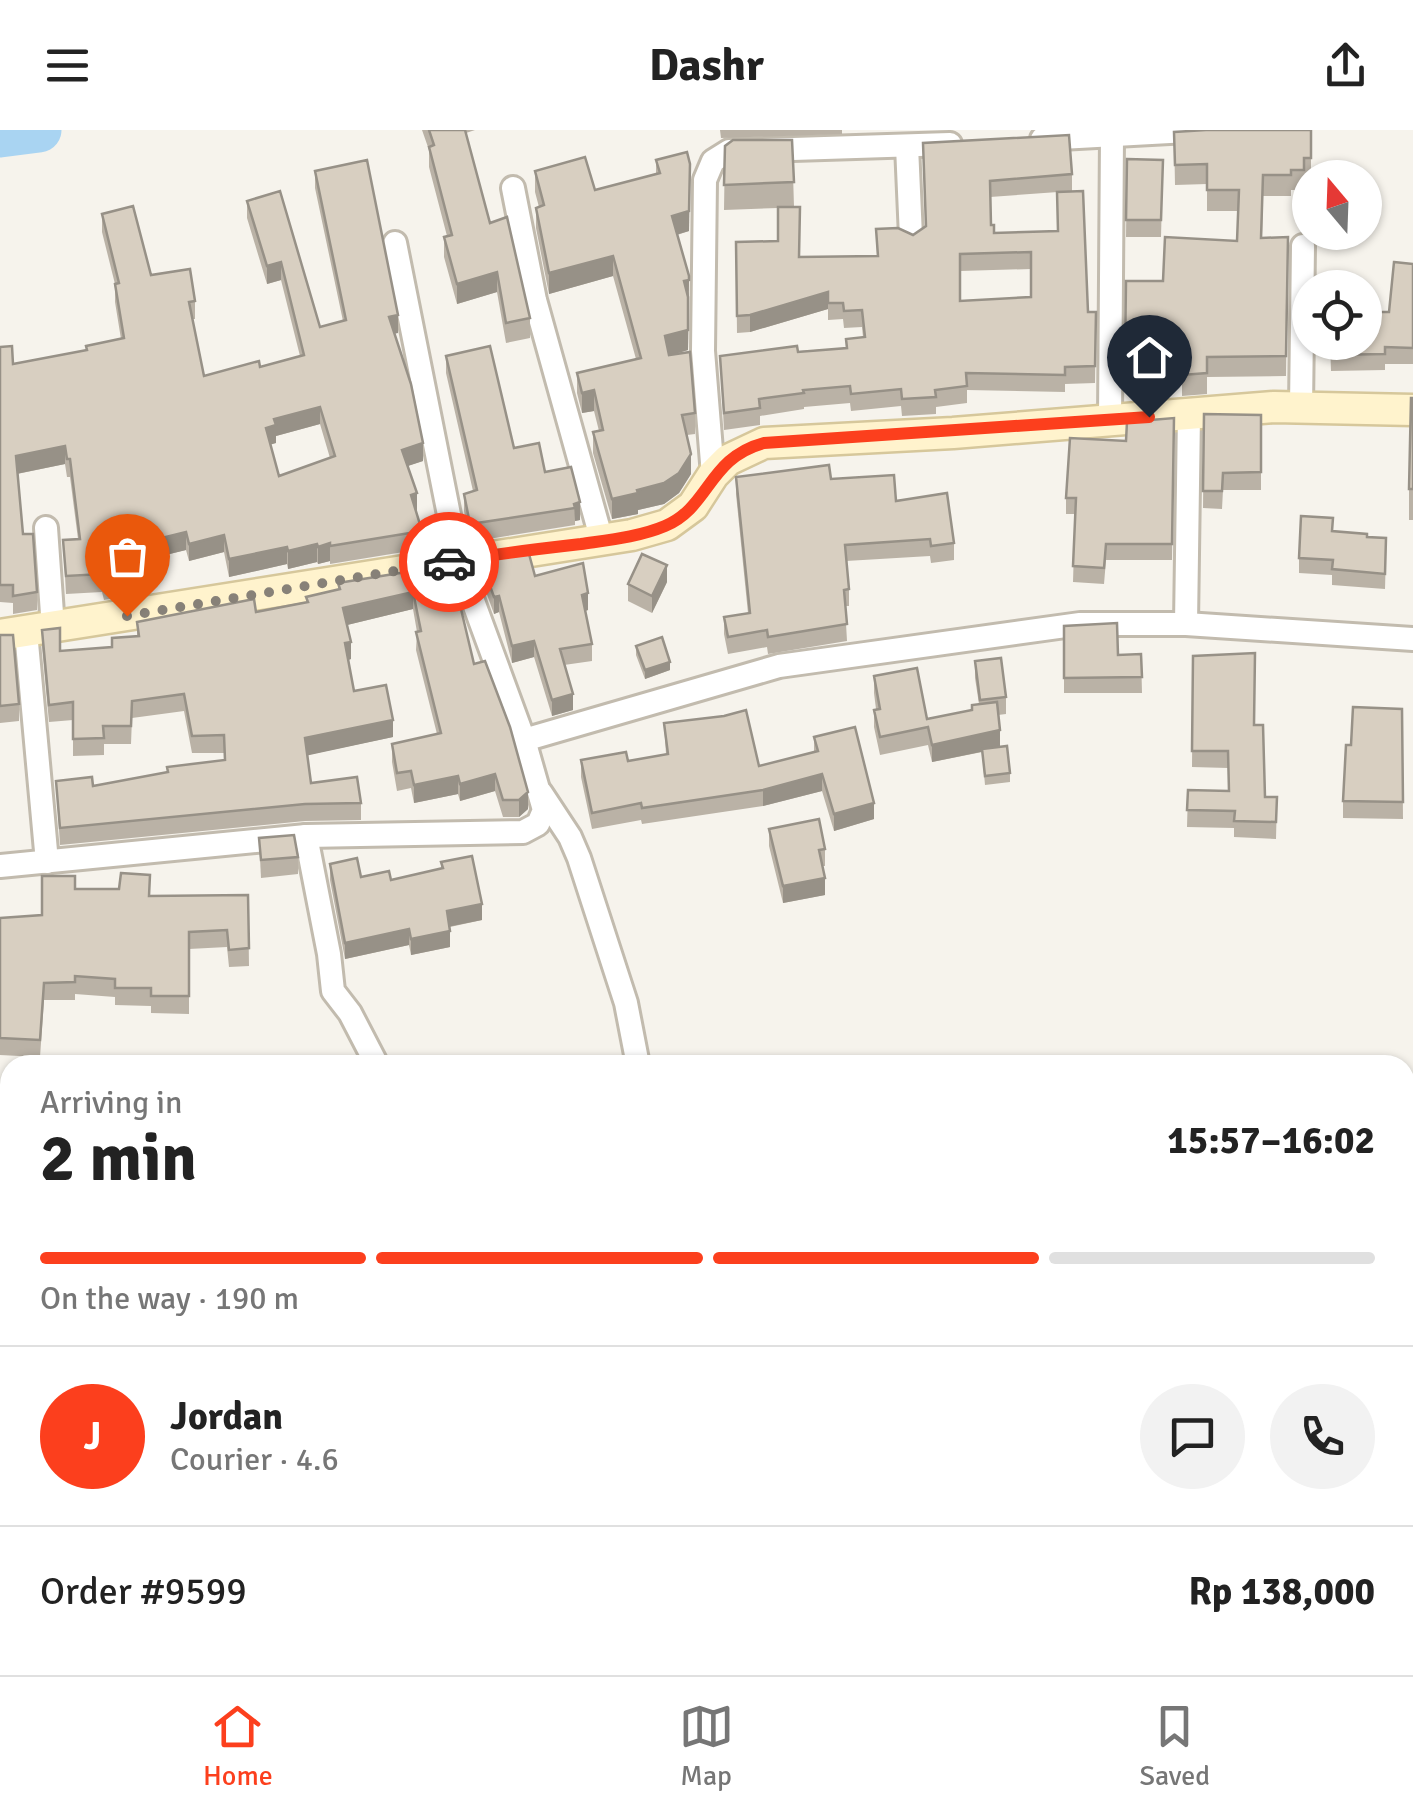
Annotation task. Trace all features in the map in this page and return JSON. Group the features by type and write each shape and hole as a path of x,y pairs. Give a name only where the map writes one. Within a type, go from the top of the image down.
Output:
{"street":[{"path":"1019,140 1206,130"},
{"path":"1110,420 1112,136"},
{"path":"713,476 703,352 705,180 713,161 729,151 982,142"},
{"path":"907,146 911,236"},
{"path":"513,188 535,300 602,541"},
{"path":"0,866 306,836 523,832 538,824 544,810 524,740 458,560 395,243"},
{"path":"1302,408 1303,250"},
{"path":"26,632 458,560 602,541 667,526 694,506 728,460 749,447 778,441 953,433 1302,408 1413,410"},
{"path":"1186,624 1189,414"},
{"path":"46,528 26,632 47,862"},
{"path":"524,740 779,666 1080,624 1186,624 1413,639"},
{"path":"537,787 579,858 626,1003 636,1055"},
{"path":"306,836 333,991 350,1013 372,1055"}],"building":[{"path":"429,130 465,130 490,223 507,217 530,318 506,323 497,272 457,284 444,237 452,235 429,147 434,145"},
{"path":"1311,130 1311,158 1292,160 1291,175 1263,175 1261,238 1288,237 1286,356 1207,357 1207,373 1182,375 1182,358 1125,359 1126,281 1163,281 1165,237 1237,241 1239,190 1207,190 1207,164 1175,165 1174,132"},
{"path":"1069,135 1072,174 990,181 991,225 994,233 1058,231 1057,192 1083,191 1088,312 1096,312 1095,366 1065,367 1065,375 966,373 967,386 935,390 936,397 902,399 901,389 851,394 850,386 803,390 804,393 759,399 760,408 724,413 720,356 797,346 798,352 847,348 846,339 865,337 862,310 844,311 843,303 828,303 828,292 737,316 736,242 778,241 778,207 800,207 799,257 878,256 876,229 898,228 913,235 926,226 923,143","holes":["1031,252 1031,297 960,301 960,254"]},
{"path":"733,140 792,140 794,182 724,185 725,146"},
{"path":"687,152 689,211 672,216 689,276 684,281 688,330 665,336 669,355 690,352 695,413 682,415 691,454 679,473 664,483 612,499 593,432 603,430 594,390 582,393 577,373 641,358 613,256 549,273 536,208 544,205 535,171 585,157 595,190 660,173 656,160"},
{"path":"1127,159 1163,160 1161,220 1126,220"},
{"path":"367,160 398,315 389,317 411,384 423,443 402,450 417,493 411,495 422,531 288,551 287,547 229,559 224,535 189,544 186,532 121,548 127,578 104,582 102,574 66,576 63,540 80,539 65,446 16,456 23,534 33,534 37,592 13,596 13,585 0,585 0,347 12,346 13,364 87,350 86,346 124,338 115,284 119,283 102,214 133,206 151,275 190,269 195,301 189,302 204,376 259,361 260,367 304,355 281,262 267,266 247,201 280,191 320,327 346,320 315,171","holes":["320,407 335,456 279,476 266,428 276,425 274,419"]},
{"path":"1394,262 1413,264 1413,348 1385,347 1382,354 1382,312 1389,312"},
{"path":"490,346 514,448 539,443 545,472 571,467 580,502 574,504 575,508 470,524 464,494 477,490 446,356"},
{"path":"1411,398 1413,489 1409,489"},
{"path":"1204,414 1261,415 1261,472 1223,473 1222,491 1203,491"},
{"path":"1174,418 1172,544 1106,544 1104,568 1073,566 1076,498 1066,498 1070,438 1126,441 1127,422"},
{"path":"829,465 831,479 894,475 896,501 947,493 954,543 931,546 930,539 845,545 847,624 768,637 767,630 728,637 724,617 750,613 736,477"},
{"path":"1301,516 1333,518 1332,531 1386,538 1385,574 1332,569 1333,560 1299,558"},
{"path":"529,554 535,576 583,563 588,593 582,595 592,644 560,649 573,694 552,700 534,641 512,646 499,596 494,597 481,561"},
{"path":"642,554 667,565 652,596 628,584"},
{"path":"450,565 464,603 460,605 474,664 485,661 510,727 528,792 519,800 503,800 495,774 460,784 458,776 414,785 411,771 397,773 392,744 441,733 416,632 421,631 413,592 343,608 351,642 345,643 354,691 386,685 393,720 305,738 311,783 357,777 361,803 305,804 60,828 56,781 92,777 93,786 168,772 167,767 225,760 224,735 192,736 184,694 132,701 131,726 103,726 104,738 73,739 73,702 49,705 42,630 60,628 60,651 112,647 112,638 139,636 137,622 254,599 256,612 308,602 306,597 340,589 338,583"},
{"path":"1117,623 1118,655 1141,654 1142,677 1064,678 1064,626"},
{"path":"0,635 13,635 19,704 0,706"},
{"path":"662,637 670,662 645,670 636,646"},
{"path":"1255,653 1254,725 1263,725 1265,797 1277,797 1276,822 1234,821 1235,811 1187,810 1188,790 1229,791 1228,751 1192,751 1193,656"},
{"path":"1001,658 1006,697 980,700 975,661"},
{"path":"917,668 927,719 997,702 1000,730 932,745 928,727 880,737 874,710 880,709 874,676"},
{"path":"1353,707 1402,709 1403,802 1343,801"},
{"path":"746,710 759,766 818,751 814,737 855,727 874,803 834,814 822,774 763,790 642,808 641,803 592,813 581,760 626,752 628,761 668,754 664,723"},
{"path":"1007,746 1010,773 985,776 982,749"},
{"path":"819,819 825,849 819,850 825,878 783,886 769,829"},
{"path":"294,835 298,857 261,860 259,838"},
{"path":"472,856 482,904 447,911 450,931 411,939 409,929 345,943 330,864 357,858 361,877 389,871 391,880 443,868 441,862"},
{"path":"121,873 150,875 149,896 248,895 249,948 229,950 227,930 189,932 189,996 151,996 151,988 115,988 115,979 75,976 75,982 44,983 40,1040 0,1038 0,918 42,915 42,876 75,876 75,889 119,889"}],"waterway":[{"path":"0,135 39,130"}],"way so far":[{"path":"127,616 449,562"}],"route":[{"path":"449,562 602,541 667,526 694,506 728,460 764,443 1149,417"}]}
